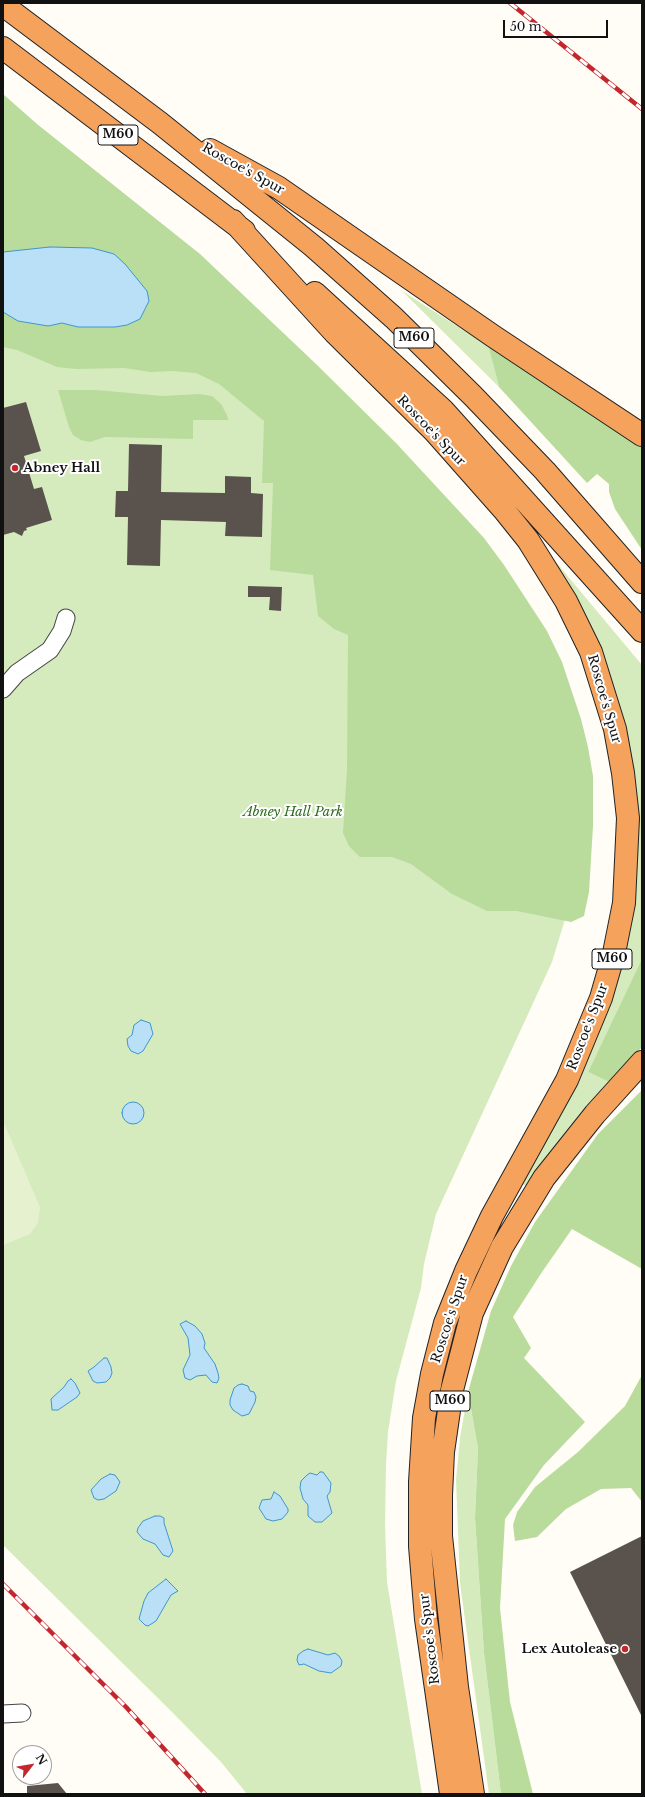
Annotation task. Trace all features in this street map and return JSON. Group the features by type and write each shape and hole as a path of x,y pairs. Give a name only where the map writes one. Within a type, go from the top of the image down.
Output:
{"highway":[{"name":"M60","path":"3,5 160,123 314,247 394,318 473,396 545,471 642,582"},
{"name":"M60","path":"3,48 232,221 340,316 443,410 642,631"},
{"name":"Roscoe's Spur","path":"160,123 278,188 493,336 642,435"},
{"name":"Roscoe's Spur","path":"232,221 335,333 435,432 504,510 528,540 566,601 591,652 614,729 623,773 628,818 624,903 614,953 601,998 567,1080 492,1216 466,1271 445,1324 432,1374 424,1418 420,1482 420,1546 426,1619 451,1794"},
{"name":"Roscoe's Spur","path":"473,1794 457,1687 441,1536 443,1452 454,1383 472,1313 502,1247 544,1178 595,1114 642,1062"}],"street":[{"path":"3,689 17,673 50,650 62,631 66,618"},
{"path":"3,1714 22,1713"}],"green space":[{"path":"3,94 37,124 200,254 315,363 396,443 484,538 504,565 547,631 562,662 581,719 588,747 593,776 593,826 589,892 584,916 571,922 517,911 487,911 452,894 411,864 392,857 360,857 349,846 343,833 347,769 348,635 334,629 318,616 313,575 270,570 273,483 262,483 264,421 219,384 196,373 173,371 151,372 124,368 76,369 57,367 17,350 3,347"},
{"name":"Abney Hall Park","path":"3,114 117,197 573,893 552,962 436,1214 424,1264 421,1288 396,1381 388,1432 386,1464 385,1525 387,1582 422,1794 247,1794 221,1762 3,1545"},
{"path":"402,291 490,347 489,349 499,387"},
{"path":"490,347 586,407 642,446 642,550 615,509 609,492 609,484 597,474 587,483 499,387 489,349"},
{"path":"58,390 97,390 162,396 199,394 212,396 221,404 228,420 193,420 193,439 105,437 90,442 81,440 73,435 69,427"},
{"path":"545,549 642,665 642,960 588,1072 609,1082 528,1187 521,1183 611,996 633,781"},
{"path":"642,959 642,1047 609,1082 588,1072"},
{"path":"642,1090 642,1269 572,1229 513,1317 531,1348 524,1358 585,1422 544,1465 505,1519 500,1608 510,1702 533,1794 501,1794 484,1653 475,1518 478,1448 468,1392 491,1311 511,1266 535,1222 598,1134"},
{"path":"3,1121 40,1207 38,1223 30,1234 3,1245"},
{"path":"642,1375 642,1502 631,1488 601,1489 566,1509 537,1537 515,1541 513,1525 517,1512 535,1487 578,1452 625,1406"},
{"path":"468,1392 478,1448 475,1518 484,1653 501,1794 489,1794 460,1583 456,1480 460,1438"}],"water":[{"path":"50,247 92,248 114,254 125,264 147,291 149,301 140,319 127,325 115,327 78,327 62,323 48,326 18,321 3,312 3,252"},
{"path":"141,1020 150,1023 153,1034 143,1051 138,1054 131,1051 128,1046 127,1039 132,1035 134,1025"},
{"path":"133,1102 137,1103 143,1109 143,1117 137,1123 133,1124 129,1123 123,1117 122,1113 123,1109 129,1103"},
{"path":"186,1321 195,1326 202,1334 205,1343 204,1348 215,1364 218,1373 219,1378 217,1383 212,1382 206,1375 197,1376 190,1380 185,1378 183,1370 190,1355 188,1338 180,1324"},
{"path":"104,1358 107,1358 112,1373 106,1382 97,1383 93,1381 88,1371"},
{"path":"71,1379 75,1383 80,1393 77,1397 58,1410 52,1410 51,1399"},
{"path":"242,1384 248,1386 250,1391 254,1392 256,1397 249,1414 242,1416 233,1410 230,1405 230,1400 234,1388"},
{"path":"320,1472 323,1472 331,1483 330,1492 327,1496 332,1513 322,1522 315,1522 308,1516 308,1505 303,1499 300,1488 301,1481 307,1475 310,1473 317,1475"},
{"path":"110,1474 115,1475 120,1482 116,1491 104,1499 98,1500 94,1498 91,1490 101,1479"},
{"path":"274,1492 280,1496 288,1509 288,1512 282,1519 273,1521 266,1519 259,1508 262,1500 271,1499"},
{"path":"155,1516 164,1518 164,1523 173,1551 169,1557 163,1555 155,1544 143,1539 137,1532 143,1521"},
{"path":"166,1579 178,1591 171,1595 156,1621 148,1626 145,1625 139,1619 144,1601 148,1593"},
{"path":"308,1649 328,1655 335,1653 342,1661 341,1666 331,1673 319,1671 304,1664 299,1665 297,1660 298,1655"}],"building":[{"name":"Abney Hall","path":"26,402 41,451 24,456 34,489 42,487 52,520 26,528 27,530 24,531 22,536 14,532 3,535 3,408"},
{"path":"129,444 162,445 161,492 225,493 225,476 251,477 251,493 263,494 262,537 225,536 226,522 161,520 160,566 127,565 128,517 115,517 116,491 128,491"},
{"path":"248,586 282,587 281,611 269,610 270,597 248,597"},
{"name":"Lex Autolease","path":"642,1536 642,1717 570,1572"},
{"path":"58,1783 67,1794 27,1794 27,1786 52,1785 52,1784"}],"railway":[{"path":"510,3 642,109"},
{"path":"3,1584 126,1707 205,1794"}],"place":[{"name":"Abney Hall","path":"15,468"},
{"name":"Lex Autolease","path":"625,1649"}]}
